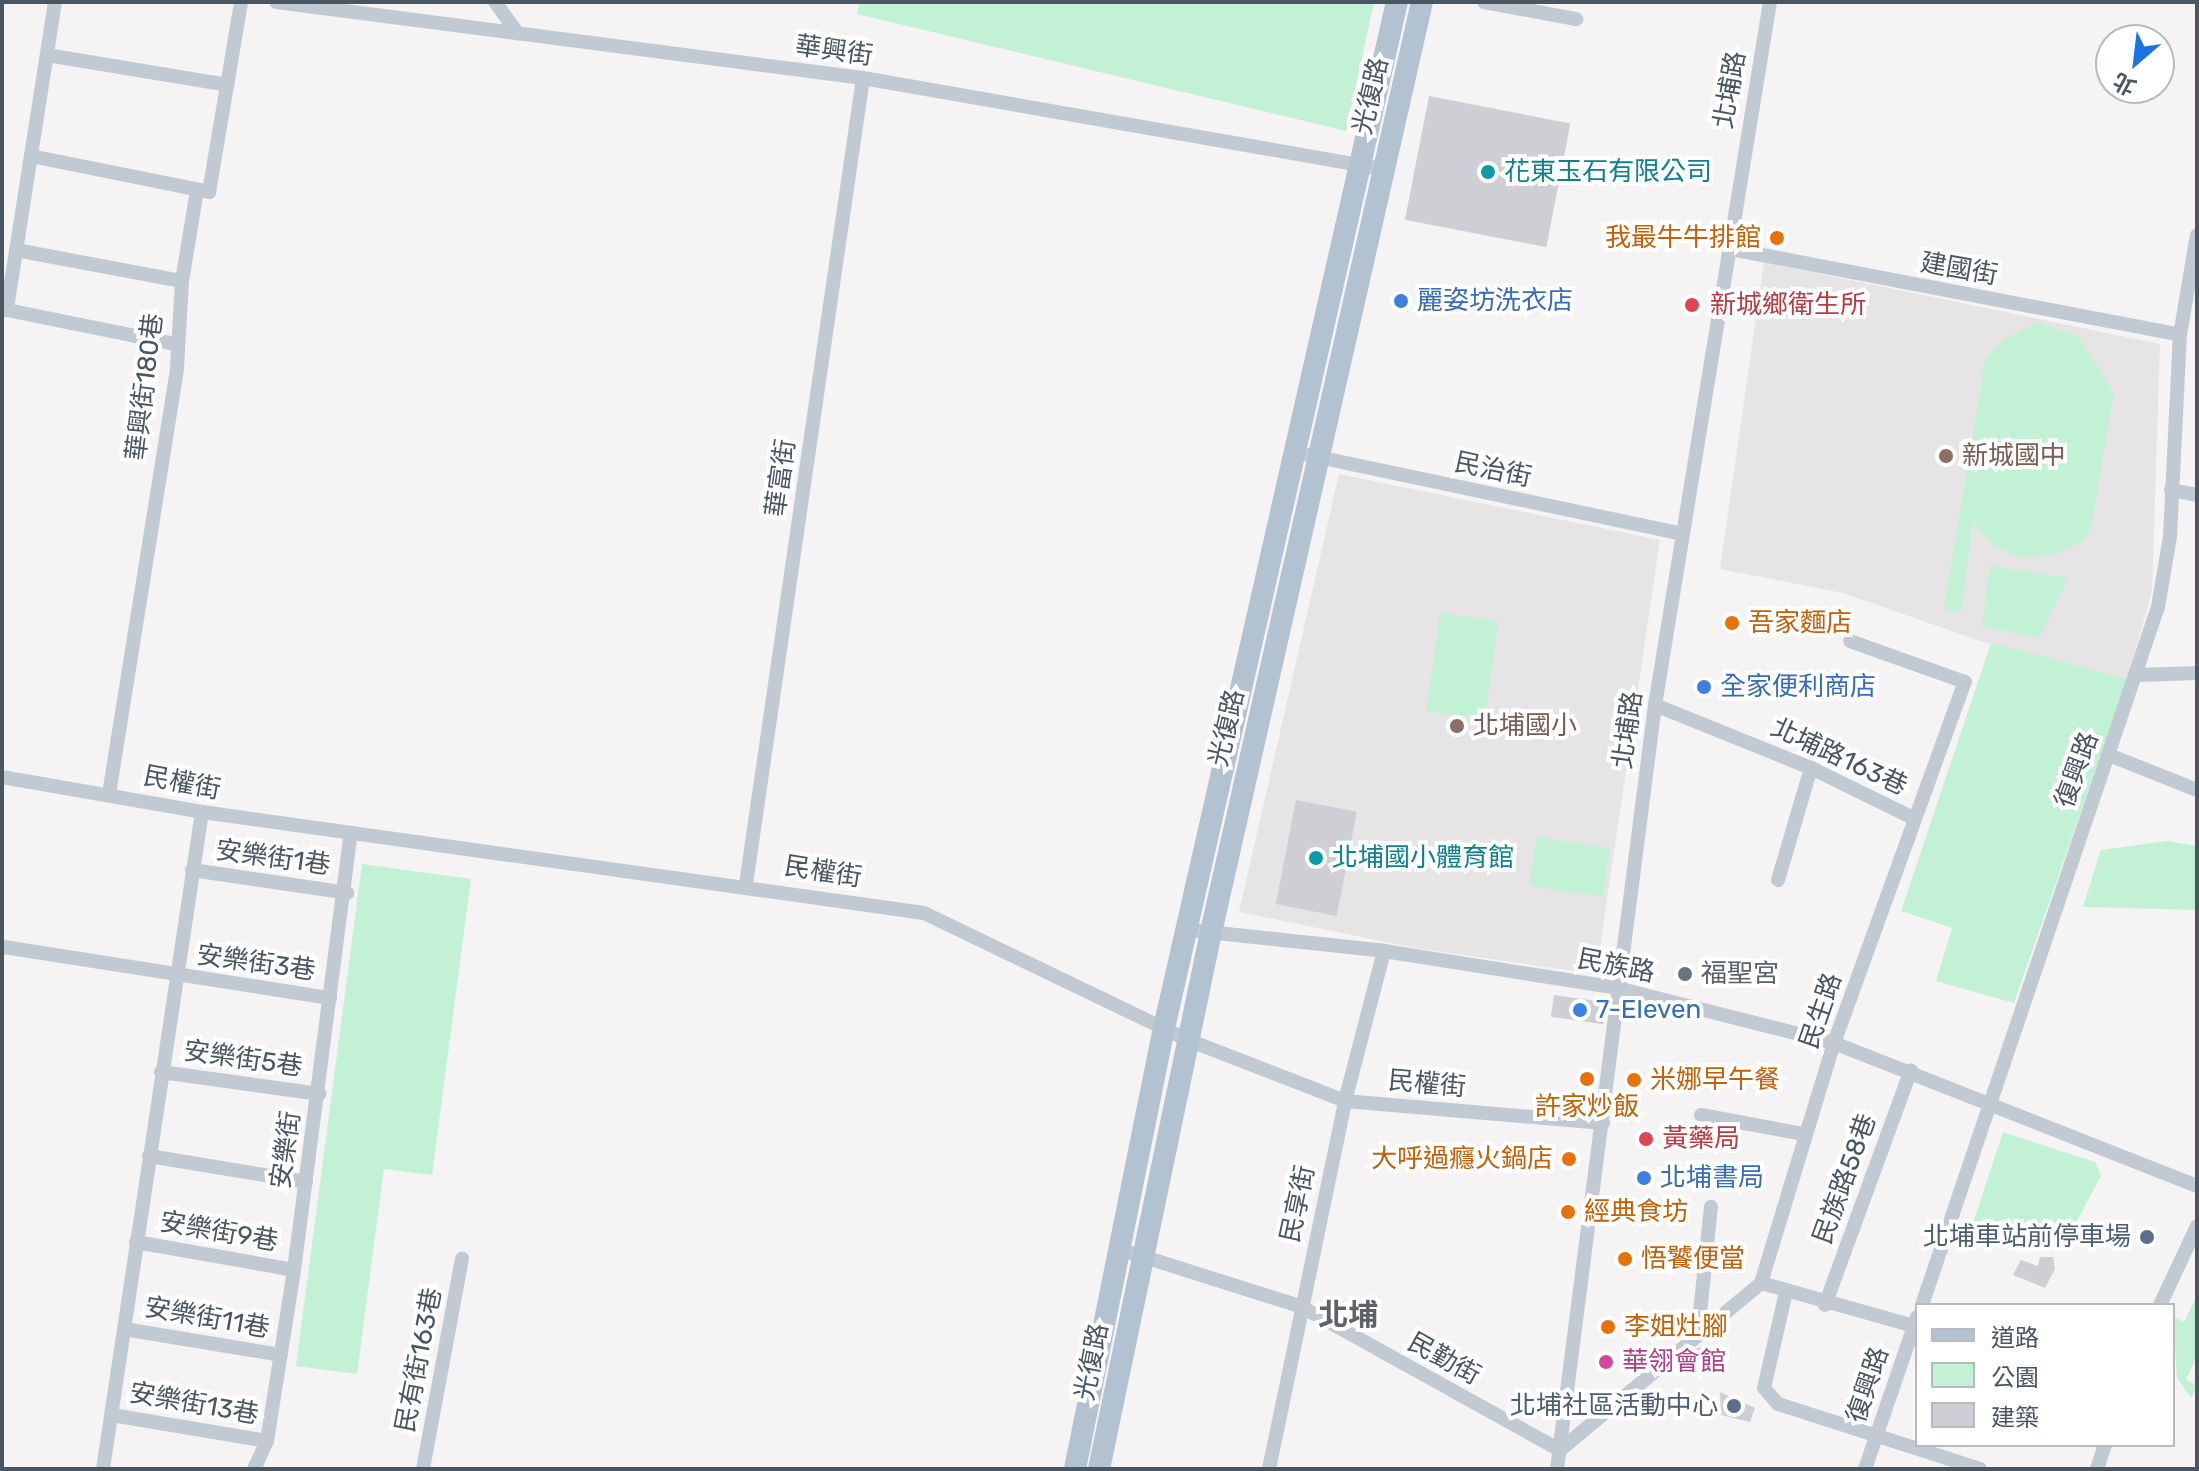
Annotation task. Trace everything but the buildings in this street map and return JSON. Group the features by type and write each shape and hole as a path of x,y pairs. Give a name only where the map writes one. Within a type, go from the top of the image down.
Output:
{"main road":[{"name":"光復路","path":"1075,1469 1188,1040 1200,931 1294,452 1397,2"},
{"name":"光復路","path":"1099,1469 1164,1028 1200,931 1319,458 1422,2"}],"street":[{"path":"55,2 7,310 175,344"},
{"name":"華興街180巷","path":"109,794 177,368 175,344 182,281 197,190 209,192 241,2"},
{"name":"華興街","path":"276,2 863,78 1383,169"},
{"path":"495,2 518,34"},
{"path":"1484,2 1576,19"},
{"name":"北埔路","path":"1557,1469 1655,705 1770,2"},
{"path":"47,55 228,85"},
{"name":"華富街","path":"746,884 863,78"},
{"path":"31,156 197,190"},
{"name":"復興路","path":"1925,1303 1988,1101 2138,675 2162,584 2180,335 2197,238"},
{"name":"建國街","path":"1731,249 2180,335"},
{"path":"16,250 182,281"},
{"name":"民治街","path":"1294,452 1682,534"},
{"path":"2171,490 2197,495"},
{"name":"民生路","path":"1761,1283 1834,1043 1913,818 1965,682 1850,641"},
{"path":"2138,675 2197,673"},
{"name":"北埔路163巷","path":"1655,705 1811,768 1913,818"},
{"path":"2109,755 2197,790"},
{"path":"1778,880 1811,768"},
{"name":"民權街","path":"2,777 351,834 746,884 924,913 1188,1040 1345,1101 1603,1123"},
{"path":"103,1469 202,812"},
{"name":"安樂街","path":"254,1469 267,1441 294,1270 347,893 351,834"},
{"name":"安樂街1巷","path":"192,870 347,893"},
{"name":"民族路","path":"1200,931 1384,951 1617,988 1834,1043 1911,1070 2197,1186"},
{"name":"安樂街3巷","path":"4,947 330,998"},
{"name":"民享街","path":"1269,1469 1300,1306 1345,1101 1384,951"},
{"name":"民族路58巷","path":"1825,1305 1911,1070"},
{"name":"安樂街5巷","path":"161,1072 319,1094"},
{"path":"1701,1115 1804,1134"},
{"path":"149,1156 306,1182"},
{"path":"1698,1332 1711,1207"},
{"path":"2161,1303 2197,1226"},
{"name":"安樂街9巷","path":"136,1242 294,1270"},
{"name":"民勤街","path":"1132,1252 1300,1306 1560,1450"},
{"name":"民有街163巷","path":"423,1469 462,1259"},
{"path":"1560,1450 1698,1332 1761,1283 1825,1305 1915,1321"},
{"path":"1786,1292 1764,1388 1778,1404 1915,1446"},
{"name":"復興路","path":"1865,1469 1915,1321"},
{"name":"安樂街11巷","path":"124,1329 281,1355"},
{"name":"安樂街13巷","path":"112,1415 267,1441"},
{"path":"1917,1447 1980,1469"},
{"path":"2097,1469 2104,1447"}],"shaded area":[{"name":"新城國中","path":"1764,262 2160,344 2152,592 2127,679 1986,643 1843,593 1720,569"},
{"name":"北埔國小","path":"1339,474 1660,540 1596,974 1415,948 1239,912"}],"green space":[{"path":"859,2 1374,2 1346,131 857,14"},
{"path":"2037,323 2078,336 2114,393 2091,528 2084,540 2057,554 2024,558 1994,546 1973,523 1961,612 1944,609 1985,361 2003,340"},
{"path":"1990,566 2068,578 2039,638 1982,626"},
{"path":"1440,613 1498,621 1485,719 1426,711"},
{"path":"1991,643 2127,679 2014,1003 1936,981 1952,928 1901,911"},
{"path":"1537,837 1610,849 1602,897 1529,885"},
{"path":"2167,841 2197,846 2197,910 2083,907 2101,850"},
{"path":"362,864 471,879 432,1175 384,1169 357,1374 296,1366"},
{"path":"2003,1132 2095,1162 2101,1176 2066,1241 1972,1226"},
{"path":"2197,1295 2197,1356 2186,1380 2197,1385 2191,1398 2177,1378 2175,1318 2184,1322"}],"place":[{"name":"花東玉石有限公司","path":"1488,172"},
{"name":"我最牛牛排館","path":"1777,238"},
{"name":"麗姿坊洗衣店","path":"1401,301"},
{"name":"新城鄉衛生所","path":"1692,305"},
{"name":"新城國中","path":"1946,456"},
{"name":"吾家麵店","path":"1732,623"},
{"name":"全家便利商店","path":"1704,687"},
{"name":"北埔國小","path":"1457,726"},
{"name":"北埔國小體育館","path":"1316,858"},
{"name":"福聖宮","path":"1685,974"},
{"name":"7-Eleven","path":"1580,1010"},
{"name":"許家炒飯","path":"1587,1079"},
{"name":"米娜早午餐","path":"1634,1080"},
{"name":"黃藥局","path":"1646,1139"},
{"name":"大呼過癮火鍋店","path":"1569,1159"},
{"name":"北埔書局","path":"1644,1178"},
{"name":"經典食坊","path":"1568,1212"},
{"name":"北埔車站前停車場","path":"2147,1237"},
{"name":"悟饕便當","path":"1625,1259"},
{"name":"李姐灶腳","path":"1608,1327"},
{"name":"華翎會館","path":"1606,1362"},
{"name":"北埔社區活動中心","path":"1734,1406"}],"district":[{"name":"北埔","path":"1348,1315"}]}
